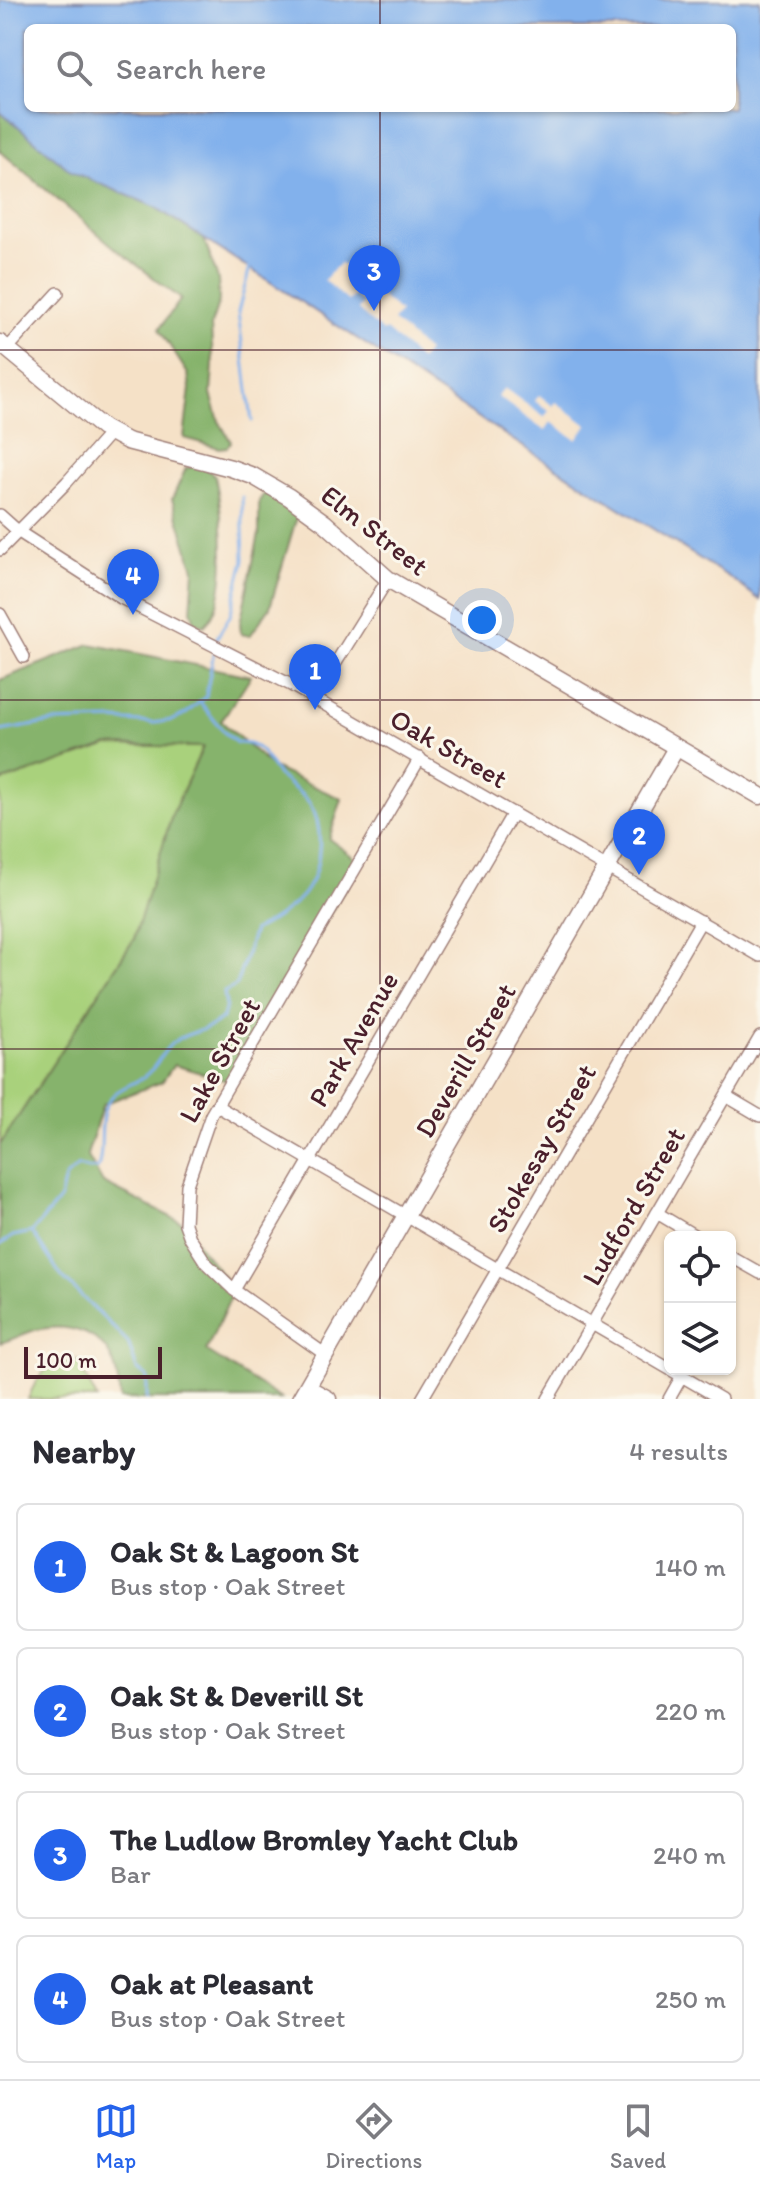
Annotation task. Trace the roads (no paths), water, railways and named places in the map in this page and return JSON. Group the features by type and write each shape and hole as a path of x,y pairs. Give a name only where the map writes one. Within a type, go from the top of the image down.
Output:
{"main road":[{"name":"Elm Street","path":"2,349 127,441 195,456 253,476 303,506 388,579 760,796"},
{"name":"Deverill Street","path":"304,1394 676,748"},
{"path":"304,1394 328,1399"}],"street":[{"path":"2,349 58,293"},
{"path":"0,550 111,432"},
{"name":"Oak Street","path":"0,515 19,532 109,592 314,698 760,956"},
{"path":"314,698 388,579"},
{"path":"0,614 24,657"},
{"name":"Lake Street","path":"326,1355 234,1290 206,1263 185,1224 187,1185 204,1130 217,1106 420,758"},
{"name":"Park Avenue","path":"234,1290 513,813"},
{"name":"Stokesay Street","path":"422,1399 701,921"},
{"name":"Ludford Street","path":"548,1399 760,1037"},
{"path":"726,1096 760,1116"},
{"path":"217,1106 721,1399"},
{"path":"657,1213 687,1231"},
{"path":"736,1259 760,1273"},
{"path":"669,1399 682,1376"}],"water":[{"path":"0,0 760,0 760,600 155,207 72,172 0,111"}],"waterway":[{"path":"250,267 238,312 252,421"},
{"path":"0,731 53,722 113,720 154,723 173,720 187,713 206,696 216,639 230,616 244,560 242,497"},
{"path":"0,1245 13,1236 32,1232 60,1199 65,1178 78,1166 98,1168 107,1103 121,1089 150,1072 173,1043 223,1018 226,1005 224,992 236,986 254,930 275,918 303,895 316,870 318,823 310,804 278,775 258,748 237,743 200,702"},
{"path":"32,1232 62,1277 128,1342 137,1369 147,1377 147,1399"}],"place":[{"name":"The Ludlow Bromley Yacht Club","path":"374,311"},
{"name":"Oak at Pleasant","path":"133,615"},
{"name":"Oak St & Lagoon St","path":"315,710"},
{"name":"Oak St & Deverill St","path":"639,875"}]}
